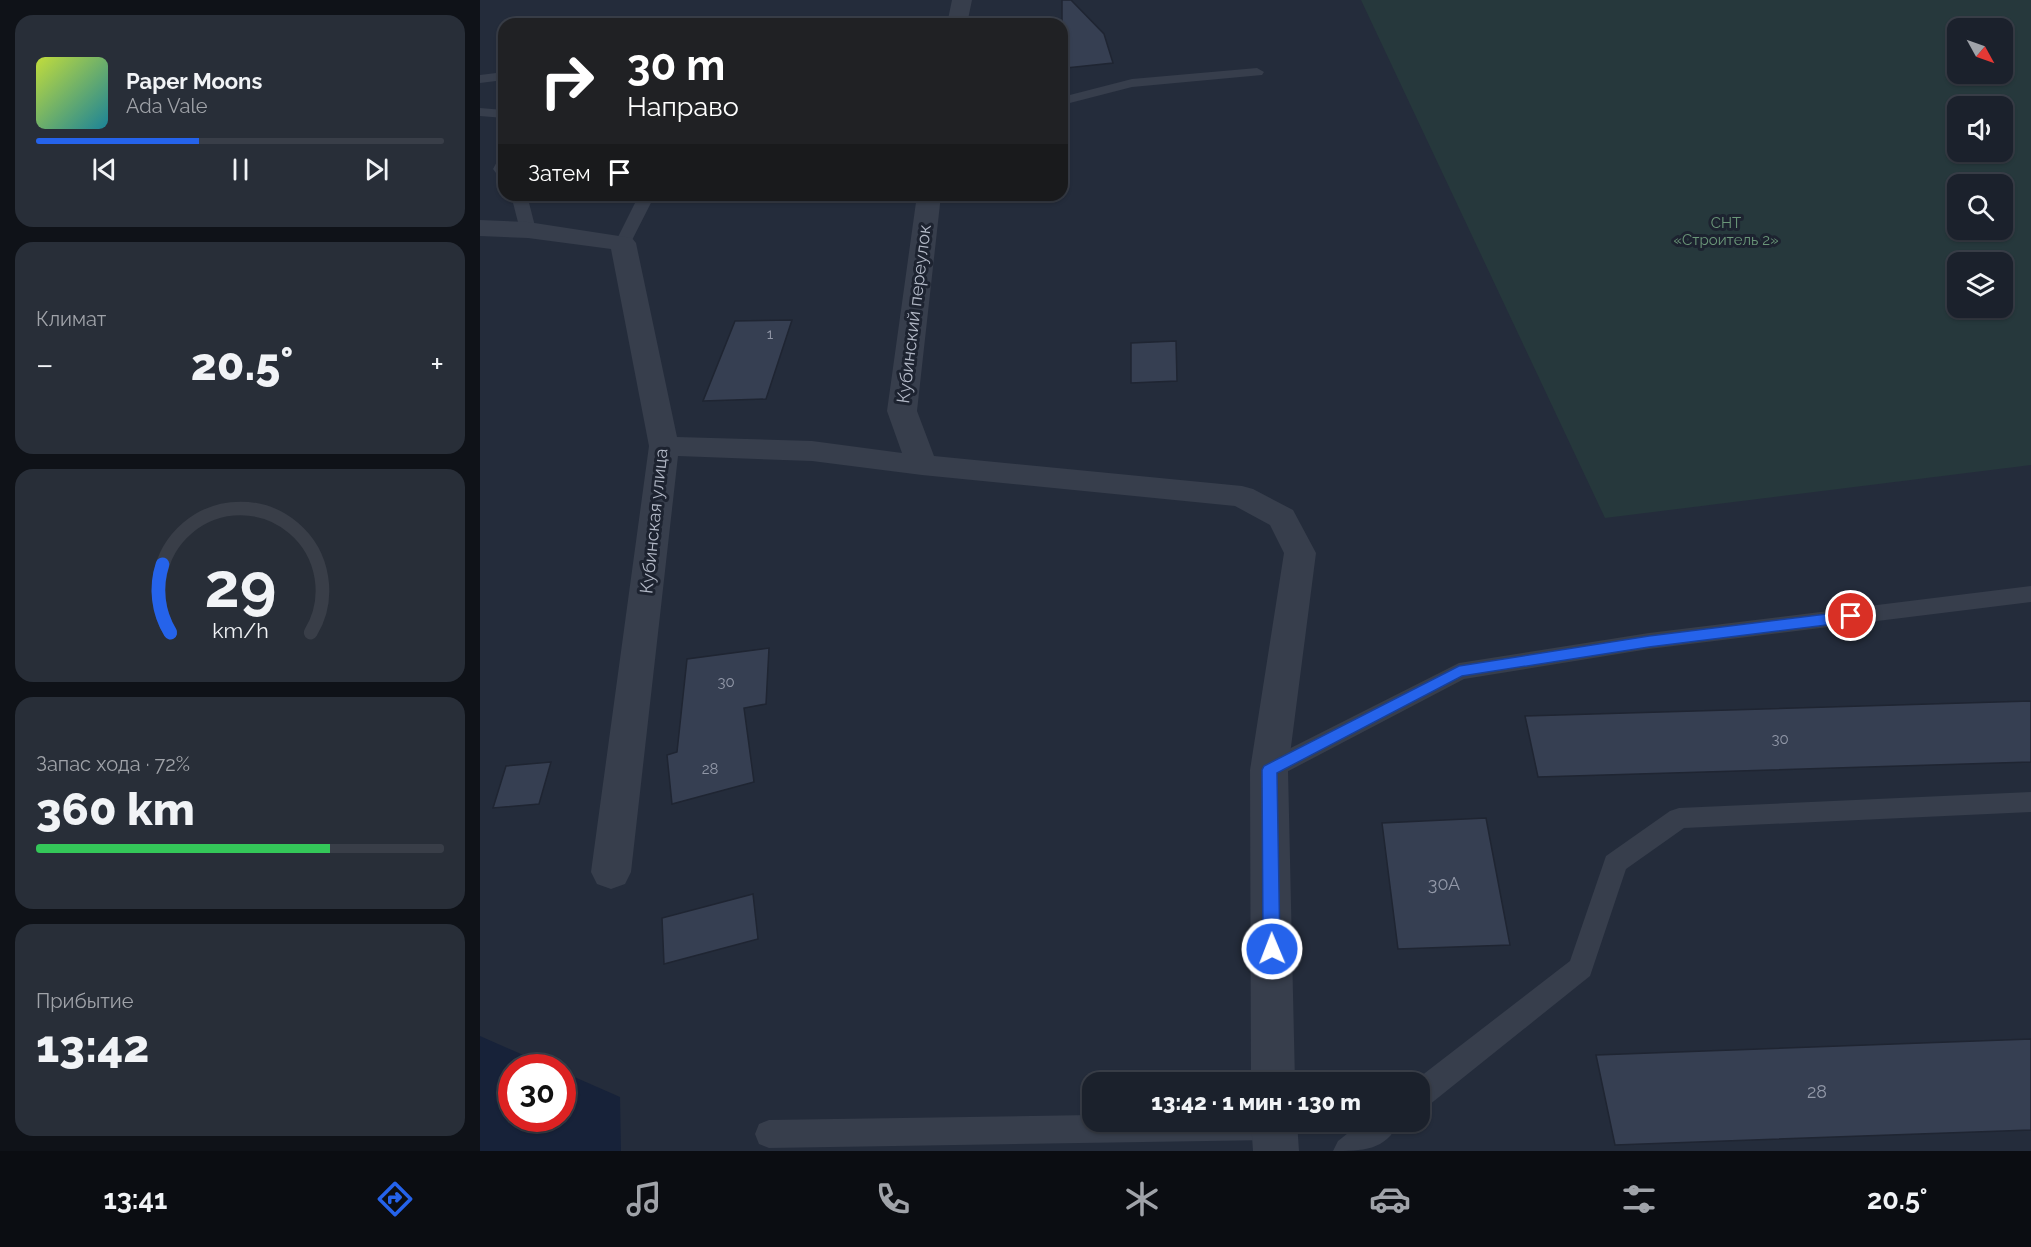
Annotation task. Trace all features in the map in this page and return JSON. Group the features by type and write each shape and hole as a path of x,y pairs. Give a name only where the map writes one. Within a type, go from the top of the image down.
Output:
{"street":[{"path":"958,18 962,0"},
{"name":"Кубинский переулок","path":"922,465 902,411 928,201"},
{"path":"480,228 528,230 623,243"},
{"name":"Кубинская улица","path":"611,872 664,446 623,243"},
{"path":"664,446 812,451 922,465 1242,496 1282,518 1300,553 1269,770 1273,1072"}],"lane":[{"path":"1068,99 1132,82 1257,72"},
{"path":"480,79 498,77"},
{"path":"480,112 498,114"},
{"path":"521,201 528,230"},
{"path":"623,243 644,201"},
{"path":"1269,770 1459,671 1649,642 2031,594"},
{"path":"1430,1086 1581,968 1615,863 1679,818 2031,802"},
{"path":"769,1134 1082,1125"},
{"path":"1348,1151 1372,1132"}],"green space":[{"name":"СНТ «Строитель 2»","path":"1361,0 2031,0 2031,465 1605,518"}],"water":[{"path":"480,1036 521,1054 498,1054 498,1132 576,1132 576,1078 620,1097 621,1151 480,1151"}],"building":[{"path":"1062,0 1071,0 1104,34 1113,63 1068,68 1068,18 1062,18"},
{"path":"792,320 766,399 703,401 735,321"},
{"path":"1176,341 1177,381 1131,383 1131,343"},
{"path":"769,648 766,704 744,708 754,782 672,804 667,755 677,752 687,659"},
{"path":"2031,701 2031,762 1538,777 1525,716"},
{"path":"551,762 539,804 493,808 506,766"},
{"path":"1486,818 1510,945 1398,949 1382,823"},
{"path":"753,894 758,939 664,964 662,918"},
{"path":"2031,1039 2031,1130 1615,1145 1596,1055"}],"route":[{"path":"1272,949 1269,770 1459,671 1649,642 1851,616"}]}
